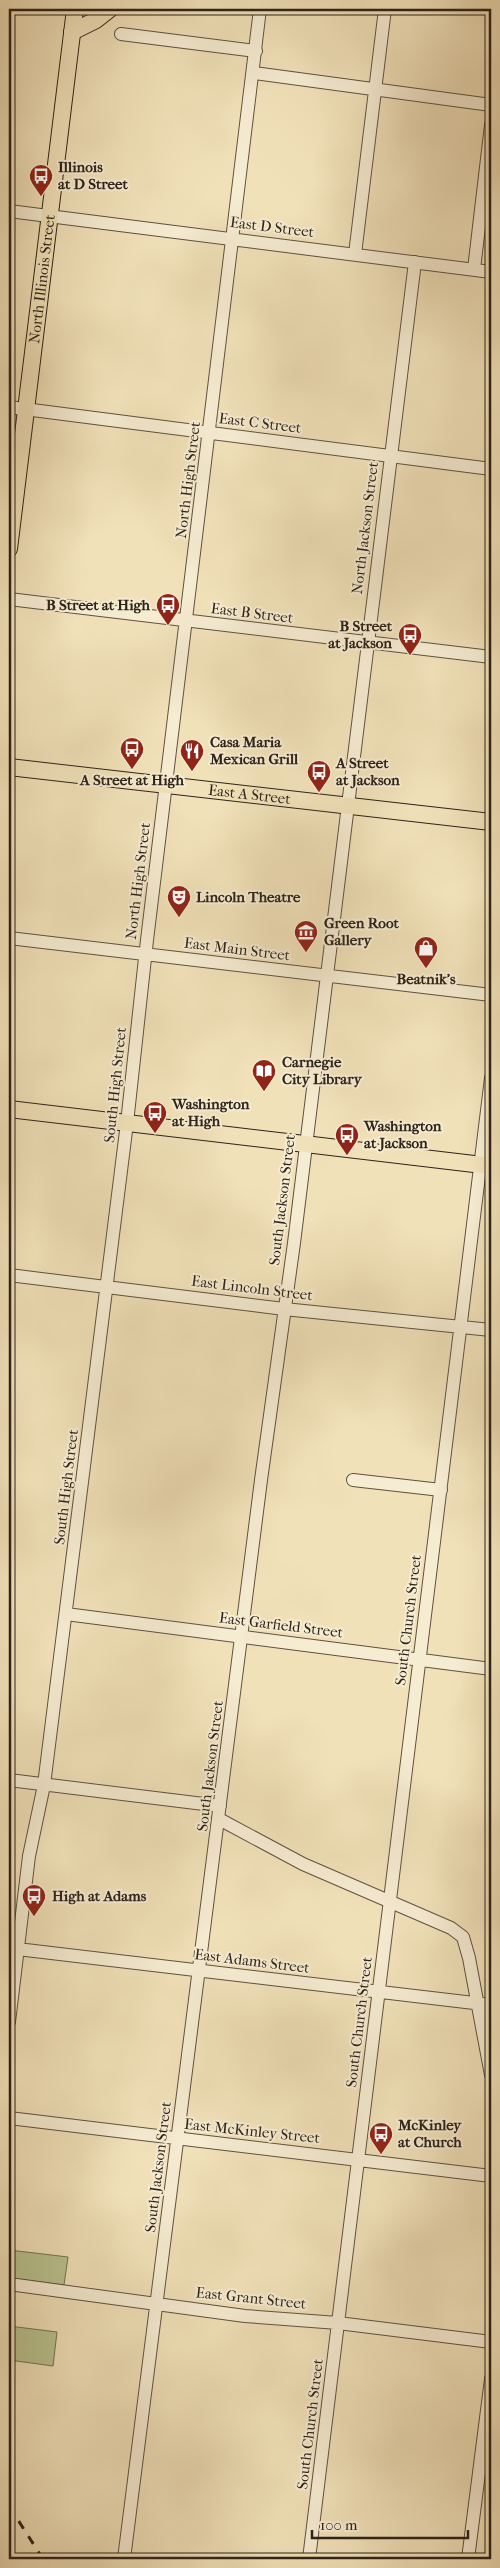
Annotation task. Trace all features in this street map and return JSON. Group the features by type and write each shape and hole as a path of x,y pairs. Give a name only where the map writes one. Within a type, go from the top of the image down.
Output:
{"main road":[{"name":"North Illinois Street","path":"9,549 48,215 75,9"},
{"path":"72,32 96,20 110,9"},
{"name":"East A Street","path":"9,767 491,822"},
{"path":"9,1109 486,1165"}],"street":[{"name":"North High Street","path":"146,954 234,239 260,9"},
{"path":"355,254 385,9"},
{"path":"121,34 256,51"},
{"path":"254,73 491,105"},
{"path":"474,269 491,125"},
{"name":"East D Street","path":"9,211 491,272"},
{"name":"North Jackson Street","path":"325,976 415,262"},
{"name":"East C Street","path":"9,407 491,469"},
{"name":"East B Street","path":"9,600 491,657"},
{"name":"East Main Street","path":"9,938 491,995"},
{"name":"South High Street","path":"9,2022 13,1949 29,1856 44,1785 107,1287 146,954"},
{"name":"South Jackson Street","path":"124,2559 306,1144 325,976"},
{"name":"South Church Street","path":"309,2559 461,1327 486,1165 491,1078"},
{"name":"East Lincoln Street","path":"9,1275 284,1309 491,1330"},
{"path":"353,1480 441,1490"},
{"name":"East Garfield Street","path":"66,1614 491,1669"},
{"path":"9,1780 220,1812 303,1864 451,1928 462,1937 478,2004 491,2075"},
{"name":"East Adams Street","path":"13,1949 379,1994 491,2005"},
{"name":"East McKinley Street","path":"9,2118 491,2176"},
{"name":"East Grant Street","path":"9,2284 246,2316 338,2323 491,2342"},
{"path":"468,2559 491,2378"}],"green space":[{"path":"9,2250 68,2257 64,2285 9,2278"},
{"path":"9,2326 57,2332 53,2366 9,2360"}],"railway":[{"path":"9,2506 43,2559"}],"place":[{"name":"Illinois at D Street","path":"41,197"},
{"name":"B Street at High","path":"168,626"},
{"name":"B Street at Jackson","path":"410,656"},
{"name":"A Street at High","path":"132,770"},
{"name":"Casa Maria Mexican Grill","path":"192,772"},
{"name":"A Street at Jackson","path":"319,793"},
{"name":"Lincoln Theatre","path":"179,918"},
{"name":"Green Root Gallery","path":"306,953"},
{"name":"Beatnik's","path":"426,969"},
{"name":"Carnegie City Library","path":"264,1092"},
{"name":"Washington at High","path":"155,1134"},
{"name":"Washington at Jackson","path":"347,1156"},
{"name":"High at Adams","path":"34,1917"},
{"name":"McKinley at Church","path":"381,2155"}]}
